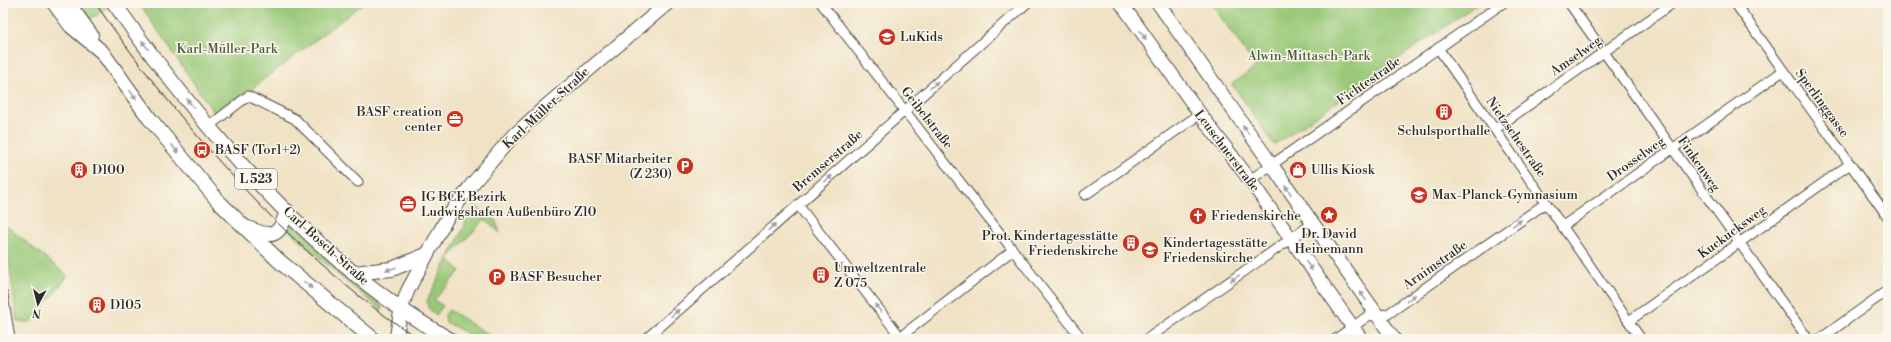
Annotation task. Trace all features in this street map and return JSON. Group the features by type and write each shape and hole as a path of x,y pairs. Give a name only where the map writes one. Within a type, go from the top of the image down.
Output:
{"main road":[{"path":"54,3 72,26 102,52"},
{"path":"68,3 150,118 219,202 278,260 373,339"},
{"name":"Carl-Bosch-Straße","path":"114,3 209,126 253,177 353,273 401,309 449,339"},
{"path":"242,225 259,233 272,235 282,227 287,211"},
{"path":"353,273 392,269 426,255"}],"street":[{"name":"Karl-Müller-Straße","path":"396,339 401,309 408,290 447,218 460,200 510,139 563,90 668,3"},
{"name":"Geibelstraße","path":"821,3 1082,339"},
{"name":"Bremserstraße","path":"646,339 1027,3"},
{"name":"Leuschnerstraße","path":"1121,3 1200,114 1250,180 1361,339"},
{"name":"Leuschnerstraße","path":"1158,3 1271,166 1394,339"},
{"name":"Fichtestraße","path":"1250,180 1503,3"},
{"name":"Finkenweg","path":"1569,3 1808,339"},
{"name":"Amselweg","path":"1495,129 1673,3"},
{"name":"Sperlinggasse","path":"1735,3 1888,218"},
{"name":"Nietzschestraße","path":"1438,48 1641,339"},
{"name":"Drosselweg","path":"1563,226 1783,70"},
{"path":"209,126 248,96 295,119 358,182"},
{"path":"1085,195 1200,114"},
{"name":"Kuckucksweg","path":"1629,321 1850,164"},
{"name":"Arnimstraße","path":"1336,339 1368,316 1388,314 1546,203"},
{"path":"798,205 901,338 1013,250"},
{"path":"1147,339 1312,224"},
{"path":"1820,339 1888,290"},
{"path":"3,295 7,337"}],"green space":[{"path":"77,3 104,3 107,8 89,20"},
{"name":"Karl-Müller-Park","path":"139,3 364,3 216,116"},
{"name":"Alwin-Mittasch-Park","path":"1211,3 1479,3 1274,145 1232,84 1256,67"},
{"path":"474,205 495,219 500,233 485,219 449,257"},
{"path":"4,224 68,276 31,322 17,322"},
{"path":"292,224 382,304 382,310 349,284 287,229"},
{"path":"448,258 460,271 434,300 443,306 436,315 428,308 427,301"},
{"path":"449,310 496,339 472,336 446,322 445,315"}],"tram line":[{"path":"95,3 143,68 194,132 220,162 276,221 346,285 389,319 420,339"}],"place":[{"name":"LuKids","path":"887,37"},
{"name":"Schulsporthalle","path":"1444,112"},
{"name":"BASF creation center","path":"455,119"},
{"name":"BASF (Tor1+2)","path":"202,150"},
{"name":"BASF Mitarbeiter (Z 230)","path":"685,166"},
{"name":"D100","path":"79,170"},
{"name":"Ullis Kiosk","path":"1298,170"},
{"name":"Max-Planck-Gymnasium","path":"1419,195"},
{"name":"IG BCE Bezirk Ludwigshafen Außenbüro Z10","path":"408,204"},
{"name":"Dr. David Heinemann","path":"1329,215"},
{"name":"Friedenskirche","path":"1198,216"},
{"name":"Prot. Kindertagesstätte Friedenskirche","path":"1131,243"},
{"name":"Kindertagesstätte Friedenskirche","path":"1150,250"},
{"name":"Umweltzentrale Z 075","path":"821,275"},
{"name":"BASF Besucher","path":"497,277"},
{"name":"D105","path":"97,305"}]}
